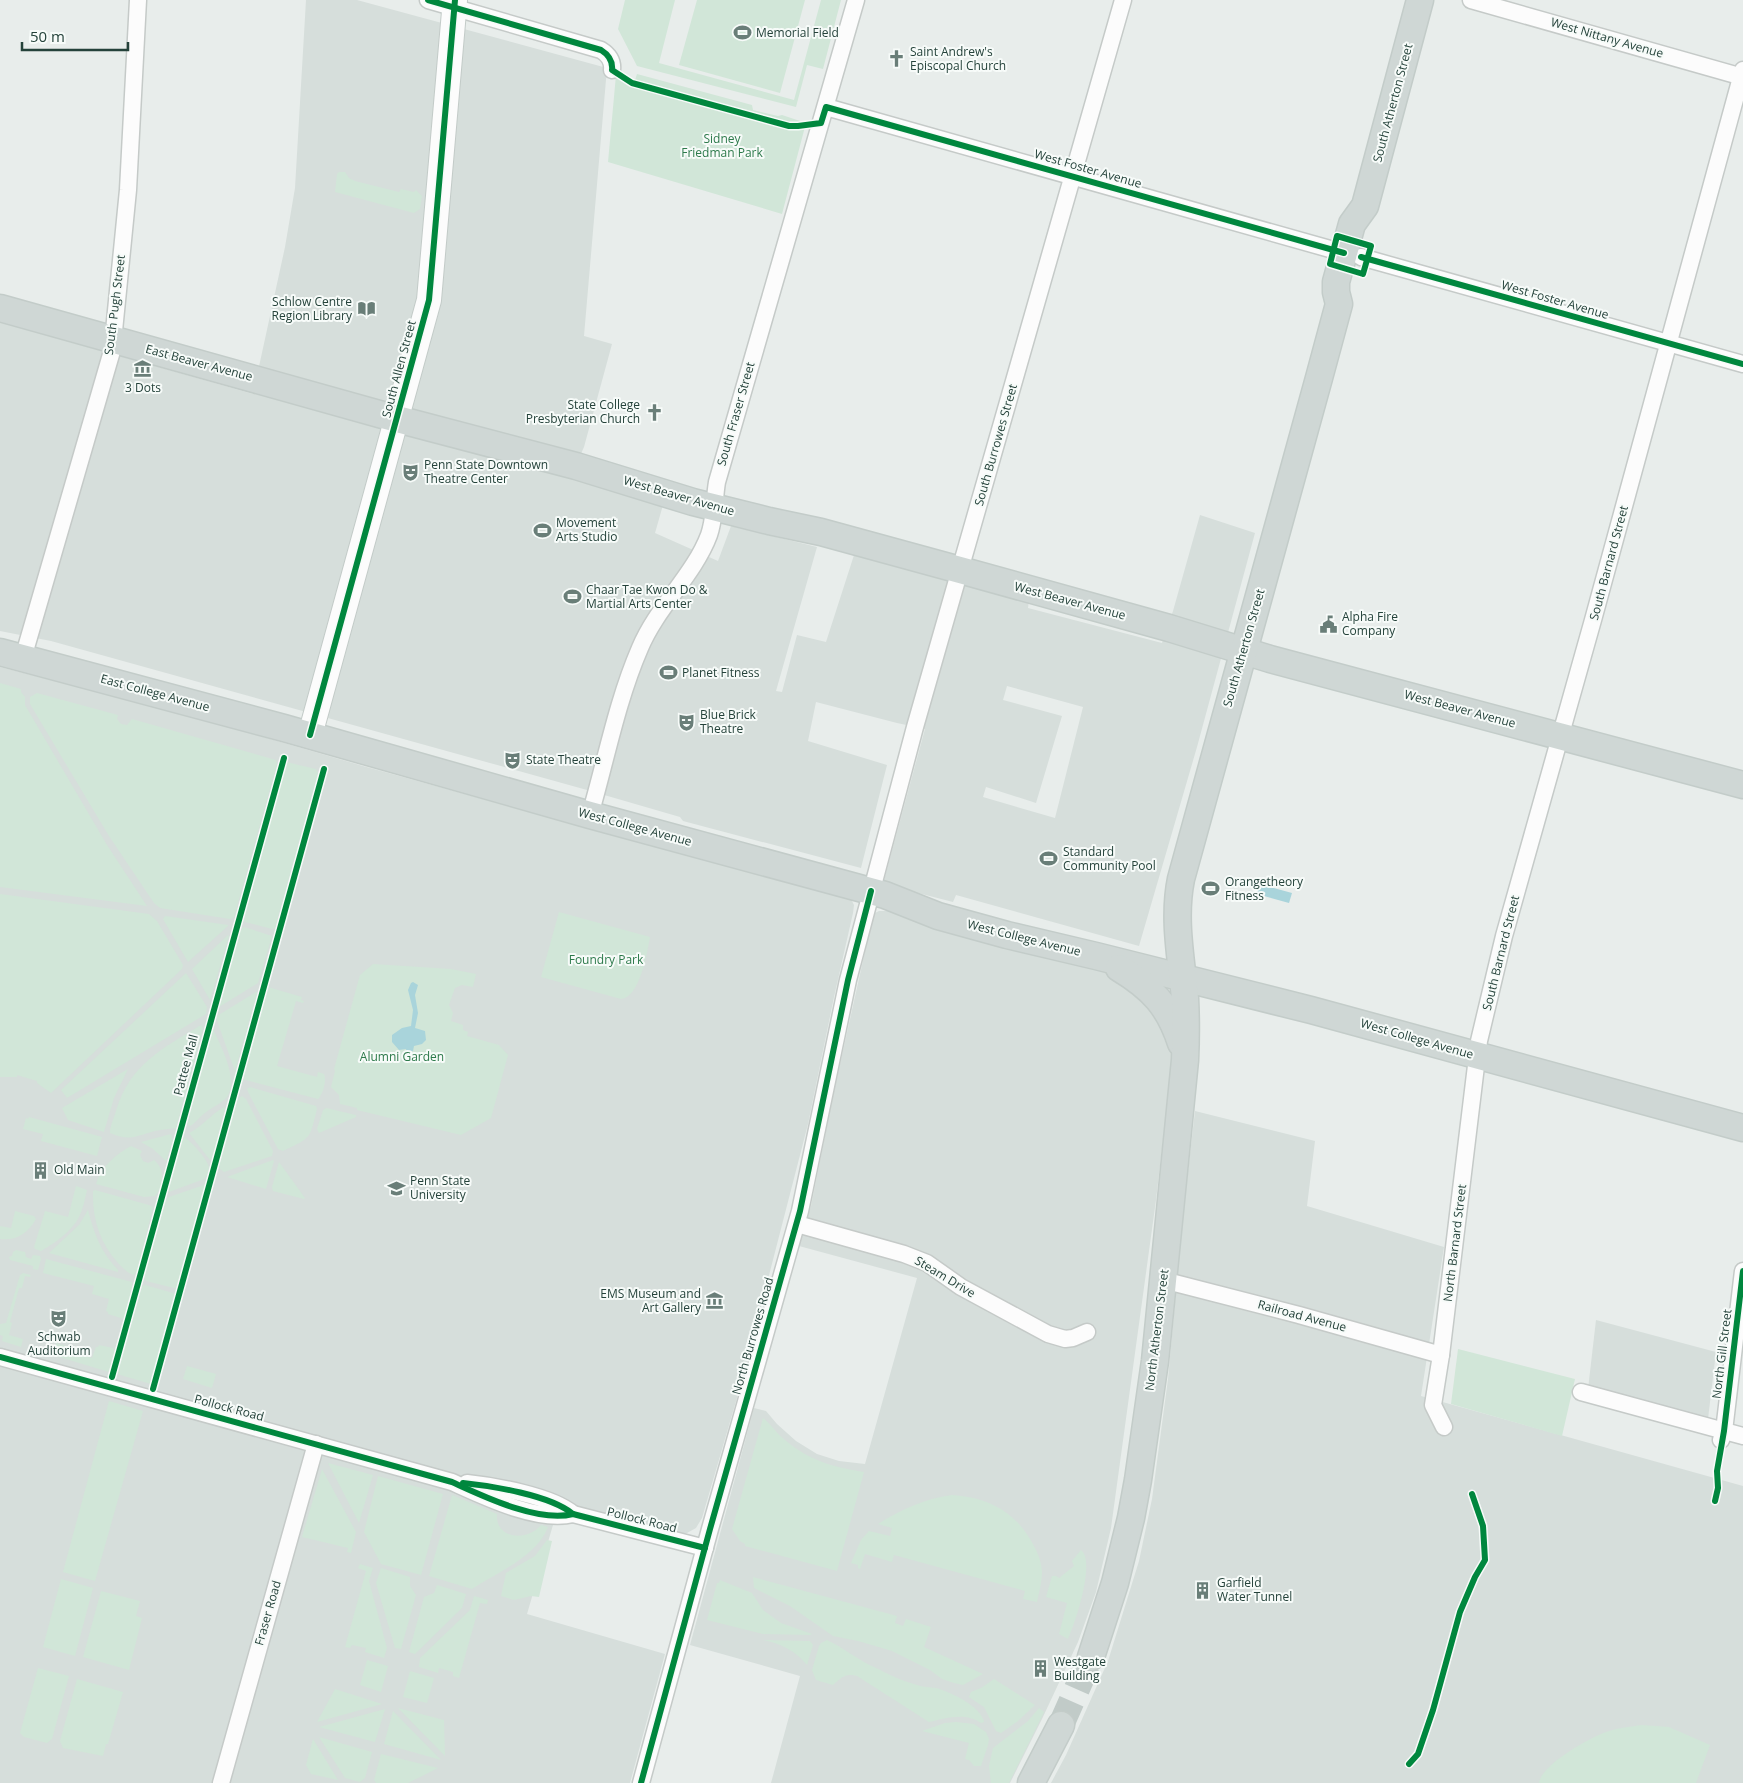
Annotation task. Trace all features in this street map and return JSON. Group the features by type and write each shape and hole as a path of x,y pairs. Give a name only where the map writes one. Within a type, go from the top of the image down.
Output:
{"main road":[{"name":"South Atherton Street","path":"1183,987 1178,932 1178,893 1339,304 1336,282 1353,255 1352,224 1365,206 1420,0"},
{"name":"East Beaver Avenue","path":"0,308 397,419"},
{"name":"West Beaver Avenue","path":"397,419 576,466 769,521 813,530 1169,628 1244,651 1743,785"},
{"name":"East College Avenue","path":"12,655 310,735"},
{"name":"West College Avenue","path":"310,735 590,815 871,891 946,918 1096,956 1183,987 1311,1010 1743,1128"},
{"path":"1096,956 1130,974 1159,999 1178,1033 1185,1060"},
{"name":"North Atherton Street","path":"1091,1657 1108,1609 1131,1518 1155,1361 1185,1060 1186,1029 1183,987"},
{"path":"1031,1783 1061,1725"}],"street":[{"name":"South Pugh Street","path":"12,655 76,479 112,351 128,190 138,0"},
{"path":"428,0 454,3 601,50 610,58 613,64 612,70"},
{"name":"South Fraser Street","path":"590,815 624,694 638,653 654,620 693,564 707,540 713,520 717,482 856,0"},
{"name":"South Burrowes Street","path":"871,891 915,727 1123,0"},
{"name":"West Nittany Avenue","path":"1470,0 1742,74"},
{"name":"South Allen Street","path":"310,735 430,293 454,3"},
{"name":"South Barnard Street","path":"1476,1056 1504,936 1561,736 1742,74"},
{"name":"West Foster Avenue","path":"826,108 1743,364"},
{"name":"North Burrowes Road","path":"641,1783 796,1224 848,980 871,891"},
{"name":"North Barnard Street","path":"1444,1428 1433,1405 1441,1355 1476,1056"},
{"name":"Steam Drive","path":"796,1224 904,1254 927,1263 961,1287 1056,1338 1073,1338 1087,1332"},
{"name":"North Gill Street","path":"1722,1435 1743,1271"},
{"name":"Railroad Avenue","path":"1163,1280 1299,1314 1441,1355"},
{"name":"Pollock Road","path":"0,1357 452,1482 488,1485 528,1495 561,1506 572,1514 705,1548"},
{"path":"1581,1392 1722,1435 1743,1436"},
{"name":"Fraser Road","path":"221,1783 316,1444"}],"shaded area":[{"path":"306,0 357,0 607,68 584,336 612,344 584,447 570,478 663,505 655,533 718,561 731,526 817,547 776,691 782,692 797,635 826,642 855,552 1029,600 1028,608 1162,643 1200,515 1255,533 1197,747 1139,946 956,895 953,902 883,884 925,729 816,702 808,741 887,765 861,868 683,821 680,817 587,790 51,641 0,631 0,322 253,394 285,247 295,188","holes":["1007,686 1083,707 1055,818 983,797 986,787 1036,803 1062,716 1003,700"]},
{"name":"Penn State University","path":"0,667 181,713 363,766 620,837 835,891 850,897 854,905 853,913 808,1124 741,1384 702,1518 696,1528 676,1536 587,1512 560,1501 527,1614 665,1654 630,1783 0,1783"},
{"path":"891,911 1115,975 1149,995 1174,1045 1156,1200 1111,1528 1096,1592 1078,1642 1010,1783 771,1783 800,1676 690,1645 754,1408 766,1411 796,1441 817,1454 839,1461 865,1464 917,1278 799,1246 811,1206 872,920 875,913"},
{"path":"1195,1111 1315,1141 1307,1206 1444,1247 1421,1396 1743,1486 1743,1783 1051,1783 1066,1755 1108,1661 1139,1561 1152,1499 1168,1379 1183,1215"},
{"path":"1596,1320 1716,1352 1708,1419 1588,1389"}],"green space":[{"path":"625,0 675,0 659,63 794,100 821,0 841,0 823,69 807,65 796,107 637,66 618,29"},
{"name":"Memorial Field","path":"697,0 805,0 780,93 679,65"},
{"name":"Sidney Friedman Park","path":"637,74 752,105 753,110 778,116 782,115 806,123 782,214 608,162 616,75 635,80"},
{"path":"345,172 349,178 355,181 399,192 401,189 414,192 416,190 422,196 420,209 414,213 335,192 337,174"},
{"path":"0,683 21,689 25,697 25,705 107,845 147,906 0,887"},
{"path":"37,693 118,715 117,719 121,724 127,725 132,719 276,760 277,764 234,917 230,919 160,908 154,903 109,836 30,704 30,697"},
{"path":"286,762 316,769 318,773 275,928 272,929 245,922 242,917"},
{"path":"0,894 149,914 157,921 183,965 182,969 51,1093 37,1083 37,1081 17,1075 17,1077 0,1077"},
{"name":"Foundry Park","path":"559,912 650,937 642,973 638,983 628,996 621,999 541,977"},
{"path":"165,916 228,926 188,962 163,919"},
{"path":"244,927 272,936 258,983 219,1007 239,930"},
{"path":"229,936 210,1000 192,969"},
{"name":"Alumni Garden","path":"373,964 451,969 476,974 473,987 462,985 455,988 449,1005 453,1013 451,1021 463,1025 463,1030 468,1032 467,1036 499,1045 508,1055 491,1118 461,1135 357,1110 357,1108 340,1104 339,1095 331,1087 334,1069 360,975"},
{"path":"186,973 207,1007 206,1014 67,1098 61,1090"},
{"path":"268,987 302,997 301,1000 304,1001 303,1003 296,1001 277,1066 317,1077 318,1072 324,1074 324,1087 318,1099 242,1079"},
{"path":"257,993 235,1071 216,1018"},
{"path":"201,1025 203,1028 176,1128 130,1138 110,1133 122,1095 139,1069 161,1050"},
{"path":"213,1029 228,1063 231,1082 230,1090 225,1099 190,1126 186,1121"},
{"path":"128,1069 114,1098 104,1132 68,1120 62,1108"},
{"path":"250,1087 316,1106 317,1109 308,1136 283,1151 278,1149 249,1094 247,1089"},
{"path":"242,1096 246,1099 273,1151 272,1156 224,1172 220,1169 219,1163 236,1100"},
{"path":"224,1107 212,1159 210,1160 189,1133"},
{"path":"326,1108 356,1115 356,1117 319,1133 317,1129 323,1110"},
{"path":"29,1117 102,1137 97,1156 41,1141 43,1134 23,1129 26,1118 28,1119"},
{"path":"171,1134 173,1140 166,1161 153,1149 141,1142"},
{"path":"184,1137 195,1146 208,1165 209,1171 204,1179 169,1192 168,1189 181,1139"},
{"path":"131,1146 142,1151 140,1155 143,1161 148,1163 154,1160 160,1168 162,1183 155,1196 144,1197 96,1184 101,1172 110,1162"},
{"path":"273,1160 266,1189 227,1177"},
{"path":"279,1162 304,1199 273,1191 272,1187"},
{"path":"204,1185 205,1189 177,1287 174,1288 146,1281 144,1275 164,1201 169,1197"},
{"path":"76,1186 87,1190 82,1211 76,1222 68,1232 52,1244 41,1251 35,1249 45,1211 68,1217"},
{"path":"93,1191 153,1207 137,1271 134,1275 127,1272 118,1263 102,1239 94,1211"},
{"path":"88,1210 99,1242 118,1272 49,1253 79,1225"},
{"path":"15,1211 34,1216 36,1219 26,1232 21,1235 12,1239 0,1239 0,1226 11,1228"},
{"path":"16,1250 25,1252 26,1257 31,1259 33,1255 40,1256 38,1270 33,1269 33,1266 10,1260 9,1257"},
{"path":"46,1259 132,1282 124,1319 108,1314 106,1311 109,1299 92,1294 94,1286 43,1273"},
{"path":"23,1273 31,1275 30,1277 25,1276 22,1288 19,1288 10,1322 12,1323 9,1335 23,1339 21,1347 2,1341 3,1336 0,1335 0,1324 6,1323 20,1275"},
{"path":"145,1285 173,1293 175,1296 151,1384 117,1374 142,1286"},
{"path":"56,1343 75,1349 74,1353 92,1358 96,1347 99,1345 113,1348 115,1352 109,1372 56,1356"},
{"path":"1458,1349 1575,1379 1562,1436 1451,1404"},
{"path":"187,1366 216,1374 212,1388 183,1379"},
{"path":"109,1401 143,1411 95,1581 63,1572"},
{"path":"763,1418 782,1438 813,1458 842,1468 864,1472 837,1571 745,1546 732,1529"},
{"path":"328,1463 373,1475 359,1523"},
{"path":"322,1469 356,1532 351,1553 347,1552 348,1548 302,1537"},
{"path":"378,1476 443,1494 421,1575 381,1564 364,1532"},
{"path":"452,1495 497,1514 501,1529 506,1533 520,1536 528,1534 541,1525 548,1527 543,1537 526,1555 472,1589 429,1576"},
{"path":"952,1495 987,1502 1007,1513 1023,1529 1036,1550 1042,1571 1037,1602 1023,1599 1025,1591 894,1555 892,1562 865,1554 860,1569 858,1565 851,1563 861,1540 869,1531 890,1536 892,1528 878,1524 914,1505"},
{"path":"547,1540 552,1541 539,1597 531,1596 514,1600 501,1596 506,1573 535,1556"},
{"path":"1081,1550 1085,1556 1086,1566 1083,1593 1068,1639 1059,1634 1067,1603 1046,1597 1052,1576 1059,1578 1074,1566 1072,1561"},
{"path":"360,1564 373,1568 369,1581 387,1648 384,1658 365,1652 366,1648 352,1645 350,1648 345,1647 366,1571 358,1568"},
{"path":"381,1568 410,1577 410,1586 416,1595 401,1649 395,1648 376,1583"},
{"path":"753,1577 897,1616 895,1623 903,1626 906,1619 931,1627 924,1647 983,1674 963,1685 954,1683 942,1679 930,1670 892,1651 833,1636 790,1606 754,1588"},
{"path":"61,1579 93,1588 75,1656 43,1647"},
{"path":"720,1580 752,1593 763,1610 781,1623 812,1634 763,1634 707,1620 717,1583"},
{"path":"437,1585 466,1594 462,1608 415,1654 409,1652 424,1597 434,1593"},
{"path":"101,1591 140,1601 136,1616 142,1618 129,1670 83,1657"},
{"path":"474,1596 488,1600 487,1604 480,1603 459,1678 453,1676 453,1672 439,1668 438,1673 419,1667 420,1658 470,1610"},
{"path":"763,1640 810,1641 813,1645 807,1665 787,1648"},
{"path":"827,1640 895,1677 919,1686 936,1688 957,1696 977,1710 984,1722 981,1723 962,1717 929,1722 853,1675 841,1678 833,1685 816,1680 812,1670 819,1646"},
{"path":"367,1660 388,1666 381,1692 360,1685"},
{"path":"38,1668 69,1676 52,1739 47,1743 24,1737 20,1733"},
{"path":"410,1671 434,1678 427,1703 403,1697"},
{"path":"77,1679 123,1692 103,1756 63,1748 60,1741"},
{"path":"994,1679 1035,1705 1018,1721 1001,1733 996,1731 984,1707 969,1697 971,1692"},
{"path":"335,1689 382,1704 317,1722"},
{"path":"398,1708 444,1720 445,1756"},
{"path":"1039,1708 1044,1712 1009,1783 991,1783 989,1766 993,1748 1028,1721"},
{"path":"385,1709 375,1742 319,1727"},
{"path":"393,1711 441,1760 384,1744"},
{"path":"945,1723 974,1724 986,1732 989,1739 981,1766 974,1766 969,1760 965,1759 969,1743 922,1731"},
{"path":"1641,1725 1669,1727 1710,1745 1696,1783 1539,1783 1548,1768 1578,1746 1606,1732"},
{"path":"319,1737 372,1752 365,1778 360,1782 345,1778"},
{"path":"313,1739 338,1780 311,1774 306,1765"},
{"path":"381,1754 438,1768 408,1783 376,1783 374,1780"}],"water":[{"path":"1259,884 1292,893 1289,903 1257,894"},
{"path":"413,982 418,985 415,995 418,1013 415,1028 425,1031 426,1040 422,1044 414,1046 413,1051 407,1053 406,1049 399,1050 392,1042 392,1035 402,1028 411,1026 413,1010 408,990"}],"tunnel":[{"path":"1061,1725 1091,1657"}],"cycle path":[{"path":"428,0 601,50 610,58 612,70 632,83 789,126 821,123 826,107 1344,253"},
{"path":"310,735 429,300 455,0"},
{"path":"1337,236 1371,246 1363,274 1330,264 1337,236"},
{"path":"1361,257 1743,364"},
{"name":"Pattee Mall","path":"112,1377 284,758"},
{"path":"153,1389 324,769"},
{"path":"641,1783 710,1529 800,1211 848,980 871,891"},
{"path":"1715,1501 1718,1488 1717,1471 1724,1431 1743,1271"},
{"path":"0,1357 452,1482 495,1501 528,1512 559,1516 573,1514"},
{"path":"463,1483 520,1492 563,1507 573,1514 705,1548"},
{"path":"1409,1764 1418,1754 1433,1710 1460,1612 1475,1577 1485,1560 1483,1526 1472,1494"}],"place":[{"name":"Memorial Field","path":"742,33"},
{"name":"Saint Andrew's Episcopal Church","path":"896,59"},
{"name":"Schlow Centre Region Library","path":"366,309"},
{"name":"3 Dots","path":"143,369"},
{"name":"State College Presbyterian Church","path":"654,412"},
{"name":"Penn State Downtown Theatre Center","path":"410,472"},
{"name":"Movement Arts Studio","path":"542,530"},
{"name":"Chaar Tae Kwon Do & Martial Arts Center","path":"572,597"},
{"name":"Alpha Fire Company","path":"1328,624"},
{"name":"Planet Fitness","path":"668,673"},
{"name":"Blue Brick Theatre","path":"686,722"},
{"name":"State Theatre","path":"512,760"},
{"name":"Standard Community Pool","path":"1049,859"},
{"name":"Orangetheory Fitness","path":"1211,889"},
{"name":"Old Main","path":"40,1170"},
{"name":"Penn State University","path":"396,1188"},
{"name":"EMS Museum and Art Gallery","path":"715,1301"},
{"name":"Schwab Auditorium","path":"59,1318"},
{"name":"Garfield Water Tunnel","path":"1203,1590"},
{"name":"Westgate Building","path":"1040,1669"}]}
